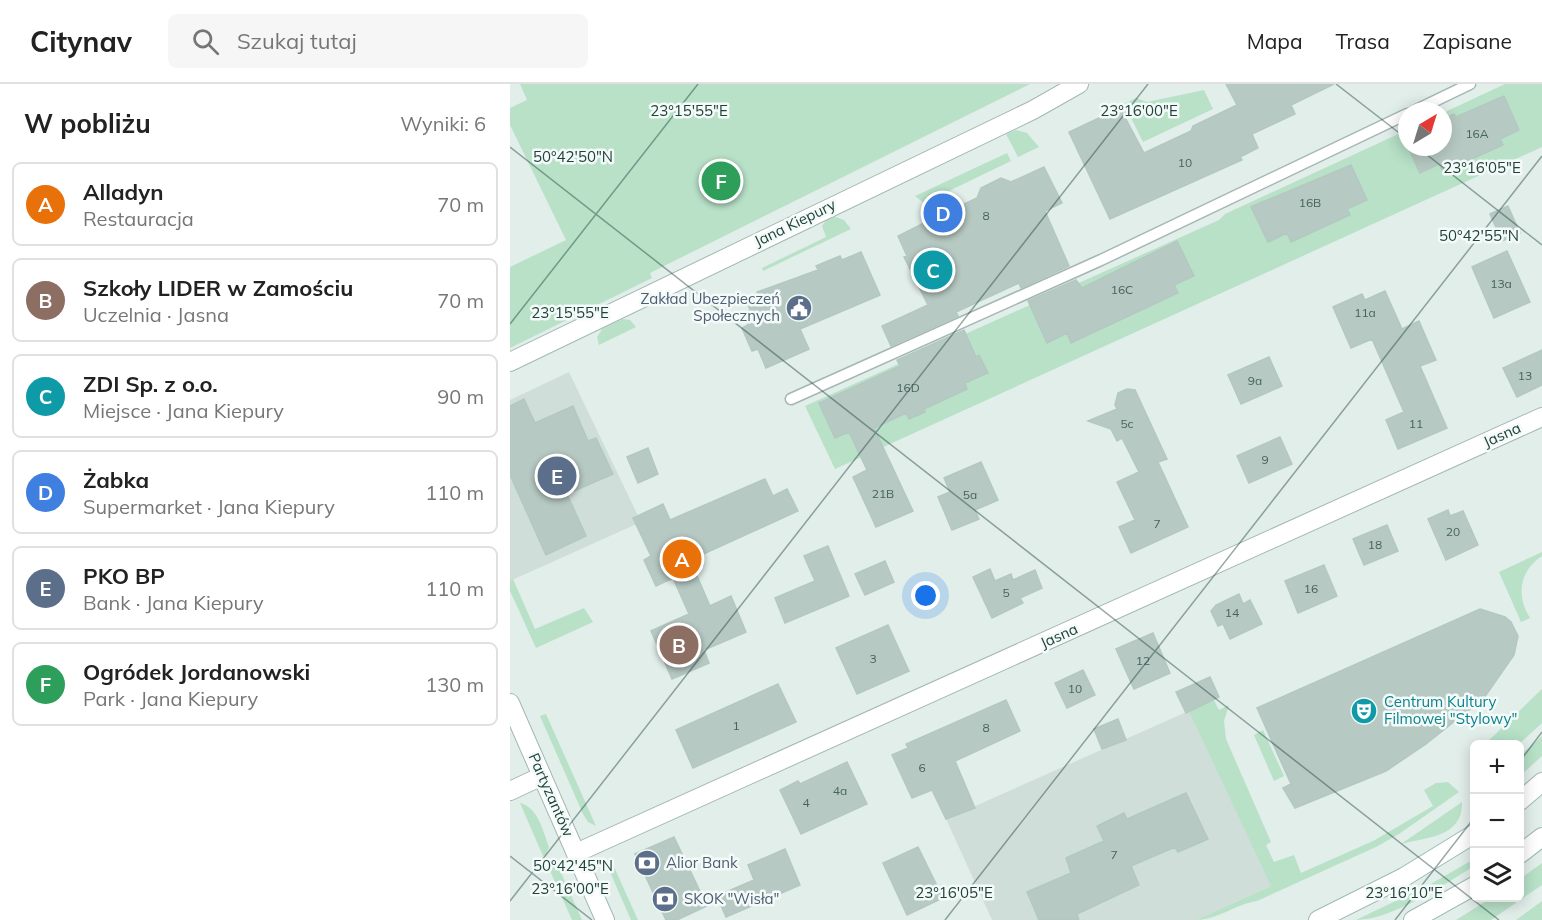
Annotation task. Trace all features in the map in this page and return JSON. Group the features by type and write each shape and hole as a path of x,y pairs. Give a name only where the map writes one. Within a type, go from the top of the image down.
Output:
{"street":[{"name":"Jana Kiepury","path":"510,362 1033,110 1079,84"},
{"name":"Jasna","path":"576,853 1542,417"},
{"name":"Partyzantów","path":"510,703 605,920"},
{"path":"510,791 542,776"},
{"path":"1524,798 1542,782"},
{"path":"1317,920 1404,876 1470,836"},
{"path":"1524,852 1542,837"},
{"path":"1413,920 1436,914 1470,889"}],"lane":[{"path":"1433,102 1470,84"},
{"path":"791,399 1101,260 1398,118"}],"shaded area":[{"path":"569,372 641,522 510,581 510,400"},
{"path":"1202,705 1280,882 1196,920 992,920 946,819"}],"green space":[{"path":"520,84 1030,84 650,273 652,278 510,348 510,267 566,240 510,125 510,108 527,100"},
{"path":"1505,84 1542,84 1542,147 835,469 805,406 1219,220 1225,214 1398,134 1398,156 1452,156 1452,109"},
{"path":"1204,90 1213,109 1143,142 1124,104 1136,98 1147,102"},
{"path":"1016,130 1027,133 1039,147 1018,157 1006,134"},
{"path":"1007,153 1011,161 924,203 915,196"},
{"path":"833,216 844,220 851,229 763,271 762,268 826,237 822,226 827,219"},
{"path":"623,319 630,320 636,327 599,345 597,337 603,328"},
{"path":"1542,552 1542,556 1534,562 1524,576 1523,601 1530,618 1521,622 1499,572"},
{"path":"513,579 535,629 584,608 593,622 536,648 510,591 510,581"},
{"path":"1542,689 1542,723 1523,740 1489,740"},
{"path":"1214,700 1219,710 1229,705 1224,721 1226,739 1271,842 1266,845 1274,862 1294,855 1301,873 1373,841 1433,806 1424,790 1436,783 1448,782 1459,792 1399,834 1376,847 1257,901 1196,920 1271,886 1189,711"},
{"path":"546,714 596,826 588,822 583,814 540,716"},
{"path":"1263,730 1284,776 1274,781 1254,735"},
{"path":"1542,736 1542,756 1524,772 1524,752"},
{"path":"1462,802 1461,814 1449,829 1441,834 1401,844"},
{"path":"520,803 531,809 539,820 549,847 546,855 543,856"},
{"path":"610,858 638,920 631,920 610,872"},
{"path":"1470,861 1470,868 1417,900 1385,914 1356,920 1429,885"},
{"path":"1542,863 1542,885 1524,897 1524,876"},
{"path":"548,866 559,868 582,920 572,920"},
{"path":"1542,901 1542,920 1516,920"},
{"path":"1485,902 1517,902 1491,920 1456,920"}],"building":[{"path":"1226,84 1334,84 1291,105 1295,114 1252,134 1258,148 1240,157 1242,160 1110,219 1069,132 1120,108 1144,153 1191,131 1193,126 1237,105"},
{"path":"1504,96 1519,130 1500,139 1503,145 1443,172 1439,164 1420,173 1412,156 1452,156 1452,115 1456,117"},
{"path":"1351,165 1367,200 1347,209 1350,215 1291,242 1287,233 1268,242 1251,207"},
{"path":"1044,167 1062,203 1045,211 1069,266 1021,288 1019,283 956,312 958,316 891,346 882,326 928,305 904,257 907,256 898,236 928,221 932,211 952,201 962,205 977,198 981,188 1001,178 1011,182"},
{"path":"1508,206 1520,233 1502,241 1490,214"},
{"path":"1177,241 1194,276 1174,285 1178,293 1071,343 1067,333 1047,343 1028,301 1076,280 1082,288"},
{"path":"1507,251 1530,302 1494,318 1472,267"},
{"name":"Zakład Ubezpieczeń Społecznych","path":"861,252 880,295 800,329 809,349 766,368 758,349 752,351 742,328 748,325 743,314 750,310 747,301 759,296 757,292 818,270 816,266 840,256 842,260"},
{"path":"1385,291 1402,329 1419,321 1436,360 1420,366 1447,428 1398,449 1386,420 1404,412 1372,339 1351,348 1333,307 1362,294 1365,300"},
{"path":"964,330 976,357 979,355 988,373 965,383 967,389 924,409 925,412 909,419 906,413 874,428 913,511 876,527 853,477 867,470 849,432 835,438 819,403 900,366 897,360"},
{"path":"1542,350 1542,385 1517,397 1503,368"},
{"path":"1269,357 1282,386 1241,404 1228,375"},
{"path":"1127,389 1135,390 1167,459 1158,462 1188,527 1131,553 1119,527 1135,520 1117,482 1139,472 1122,438 1117,441 1111,429 1088,421 1117,409 1115,405 1118,393"},
{"path":"524,399 535,423 573,406 588,441 596,438 613,474 567,494 586,536 546,555 510,475 510,406"},
{"path":"1280,437 1292,464 1249,483 1237,456"},
{"path":"648,448 658,474 638,483 627,457"},
{"path":"981,462 998,500 975,510 979,519 952,530 938,497 950,492 944,478"},
{"path":"765,479 773,496 787,489 798,511 699,556 703,565 694,569 710,606 731,596 746,632 704,650 709,663 672,679 651,631 689,614 673,578 656,586 644,560 651,556 633,518 663,504 670,520"},
{"path":"1448,510 1450,516 1463,511 1478,545 1446,560 1428,519"},
{"path":"1387,525 1398,551 1364,565 1353,539"},
{"path":"828,546 849,596 785,623 775,598 815,581 804,556"},
{"path":"885,561 894,582 865,595 855,574"},
{"path":"1324,565 1337,596 1298,613 1285,581"},
{"path":"990,569 995,581 1011,574 1013,580 1035,570 1042,588 1020,598 1023,603 992,618 973,577"},
{"path":"1239,594 1243,604 1250,600 1262,624 1230,639 1223,624 1218,626 1211,611 1216,605"},
{"name":"Centrum Kultury Filmowej \"Stylowy\"","path":"1480,609 1505,617 1511,622 1518,636 1514,655 1484,698 1426,744 1386,771 1295,808 1283,788 1291,784 1257,708"},
{"path":"888,625 909,671 857,694 836,648"},
{"path":"1153,633 1170,673 1134,689 1116,649"},
{"path":"1083,670 1095,695 1067,708 1055,683"},
{"path":"1210,677 1219,697 1186,713 1176,692"},
{"path":"778,684 796,722 693,768 676,730"},
{"path":"1006,700 1020,731 955,761 975,808 946,819 932,790 912,798 892,755 908,748 906,744"},
{"path":"1118,719 1126,740 1102,749 1094,729"},
{"path":"847,762 867,804 801,834 780,790 798,781 800,784"},
{"path":"1186,793 1208,839 1178,852 1175,847 1131,866 1139,885 1077,914 1079,920 1039,920 1027,892 1071,873 1066,858 1104,841 1097,826 1124,813 1127,819"},
{"path":"674,837 707,906 677,920 666,920 635,854"},
{"path":"918,847 943,898 907,915 883,863"},
{"path":"785,849 800,885 726,917 717,896 754,880 748,865"}],"place":[{"name":"Ogródek Jordanowski","path":"721,181"},
{"name":"Żabka","path":"943,213"},
{"name":"ZDI Sp. z o.o.","path":"933,270"},
{"name":"Zakład Ubezpieczeń Społecznych","path":"799,308"},
{"name":"PKO BP","path":"557,476"},
{"name":"Alladyn","path":"682,559"},
{"name":"Szkoły LIDER w Zamościu","path":"679,645"},
{"name":"Centrum Kultury Filmowej \"Stylowy\"","path":"1364,711"},
{"name":"Alior Bank","path":"647,863"},
{"name":"SKOK \"Wisła\"","path":"665,899"}]}
